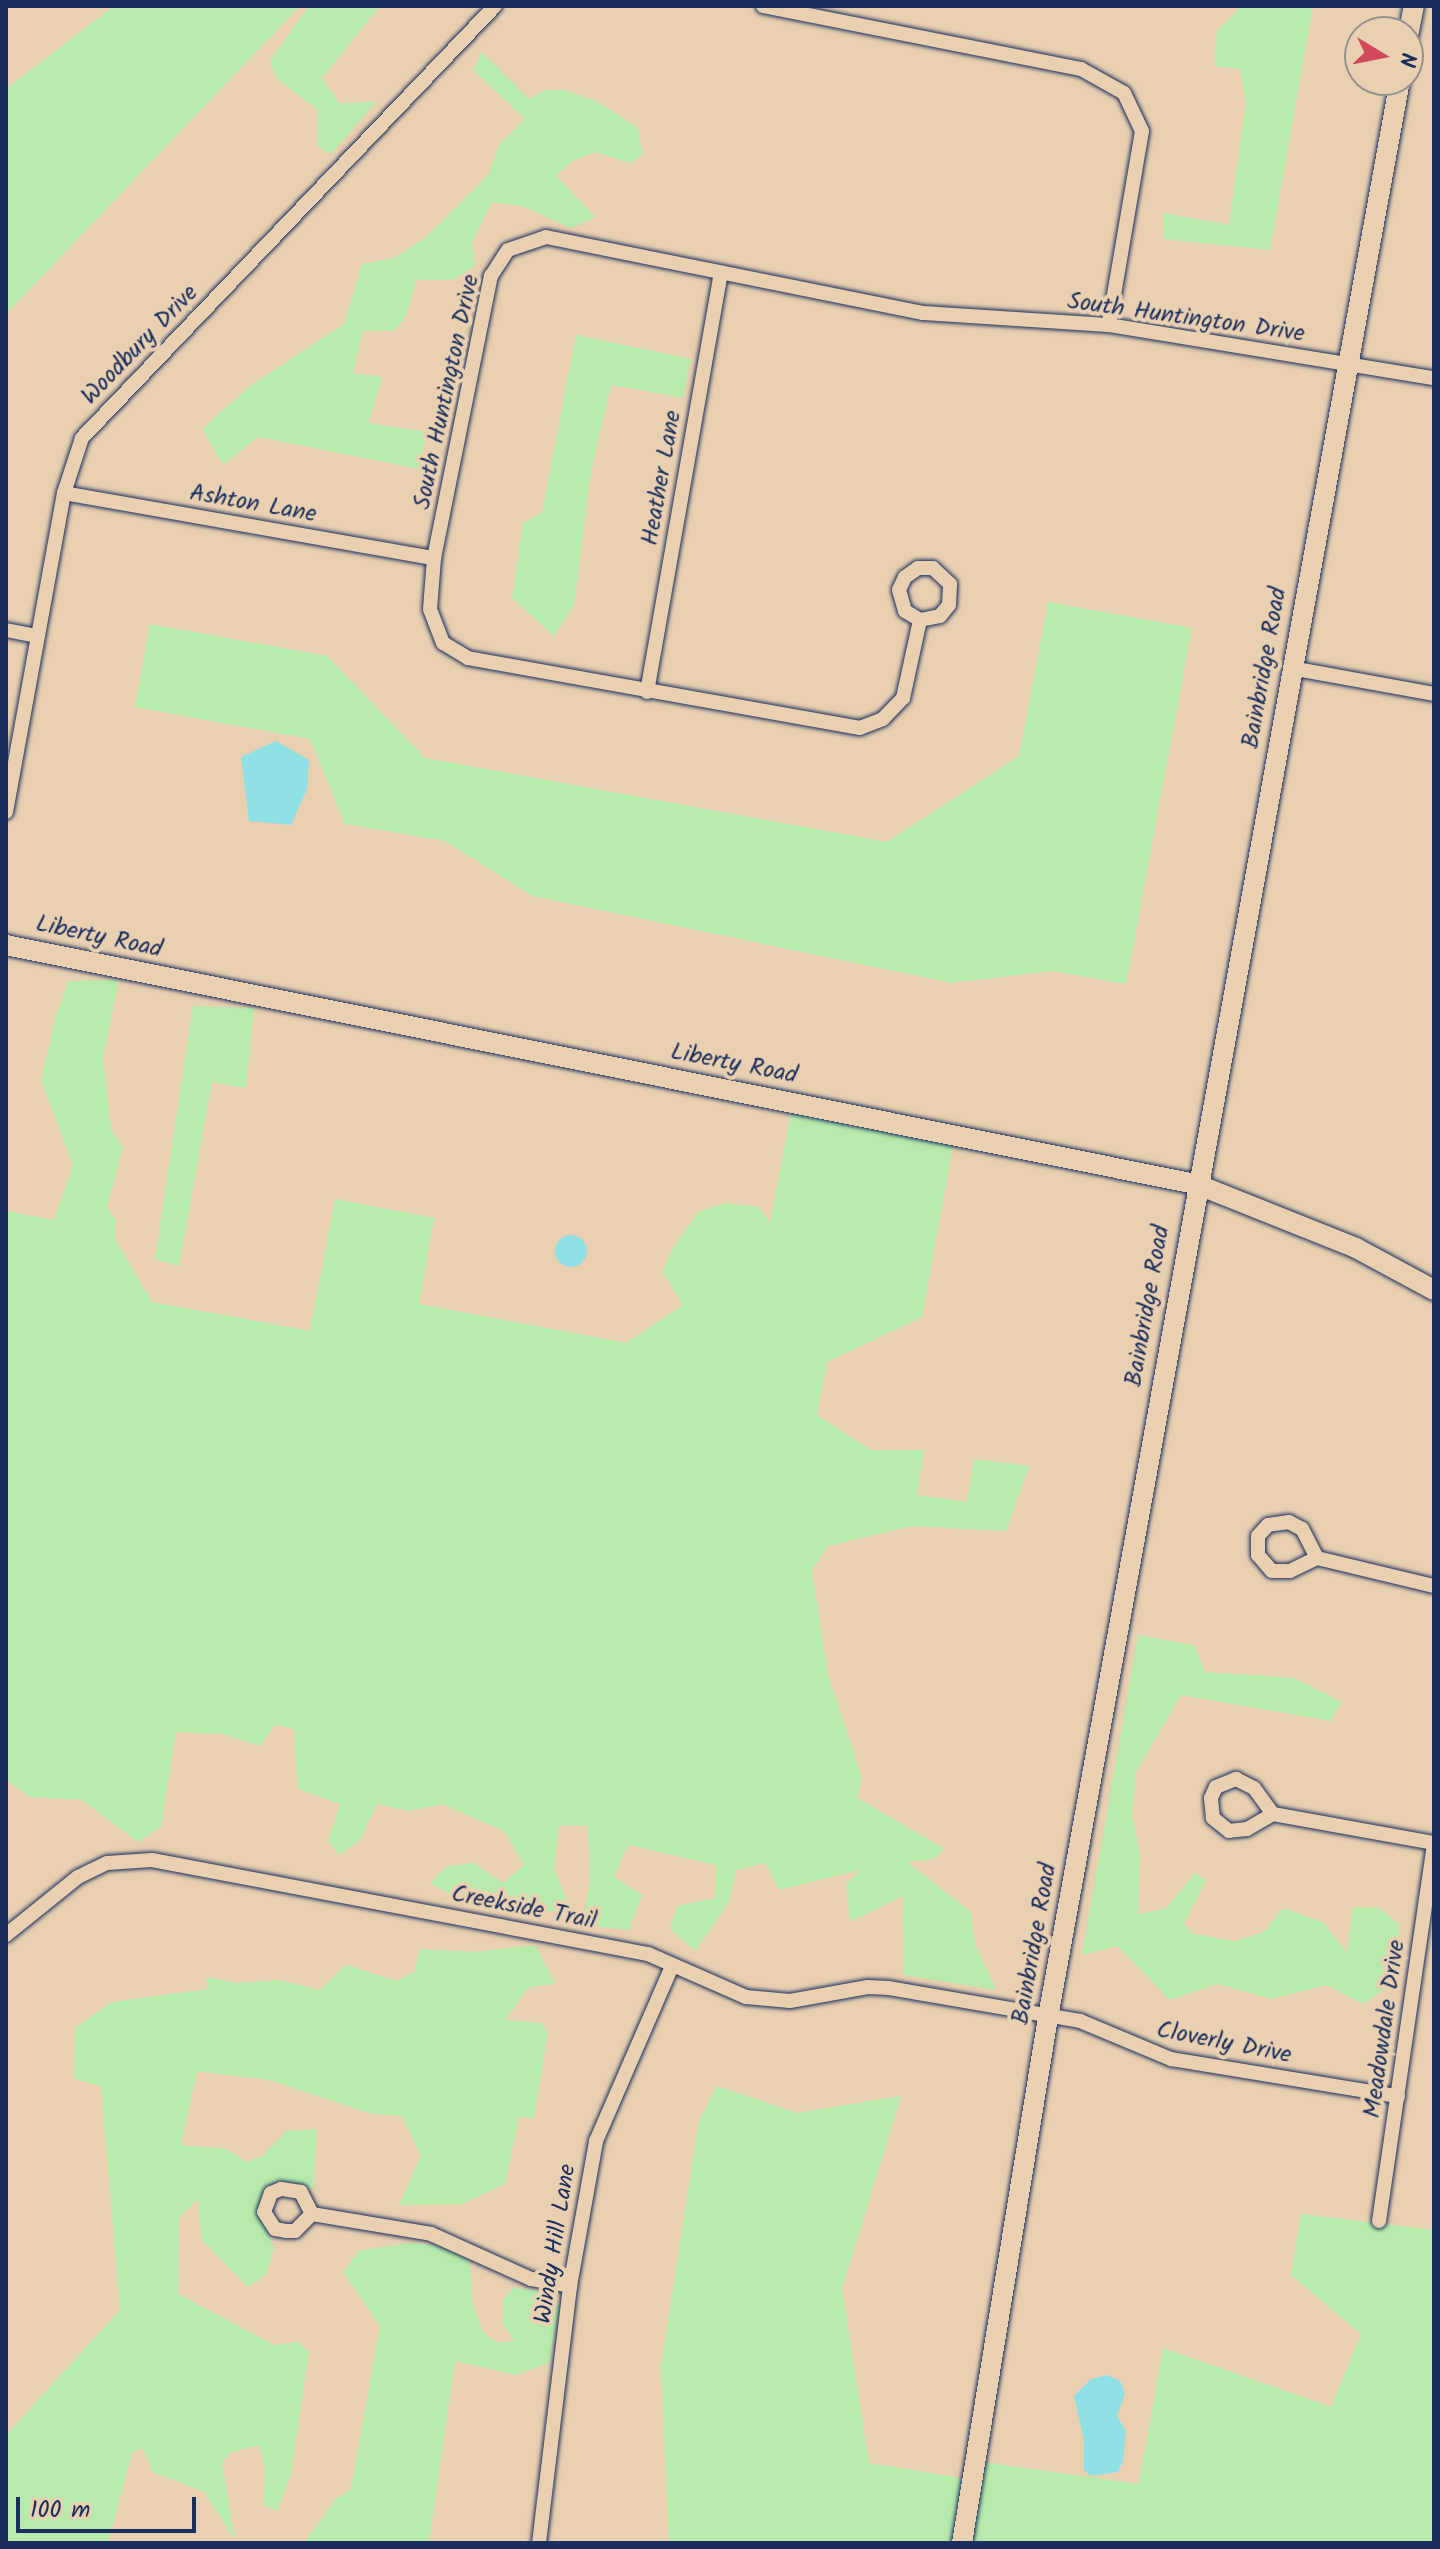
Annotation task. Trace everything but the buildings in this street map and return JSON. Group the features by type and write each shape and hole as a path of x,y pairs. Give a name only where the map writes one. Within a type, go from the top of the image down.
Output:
{"street":[{"name":"Woodbury Drive","path":"6,812 64,493 82,438 495,6"},
{"path":"763,6 1081,69 1124,93 1142,131 1109,325"},
{"name":"Bainbridge Road","path":"962,2543 1048,2017 1196,1184 1397,96"},
{"name":"South Huntington Drive","path":"920,620 903,698 883,719 860,728 468,658 443,643 430,609 434,558 491,276 508,250 546,237 923,313 1109,325 1434,378"},
{"name":"Heather Lane","path":"647,692 721,272"},
{"name":"Ashton Lane","path":"64,493 434,558"},
{"path":"6,630 37,636"},
{"path":"1291,668 1434,694"},
{"name":"Liberty Road","path":"6,945 1196,1184 1356,1248 1434,1290"},
{"path":"1317,1558 1434,1586"},
{"path":"1273,1814 1254,1788 1236,1779 1216,1787 1209,1808 1219,1826 1229,1831 1247,1829 1273,1814 1434,1843"},
{"name":"Meadowdale Drive","path":"1379,2221 1434,1843"},
{"name":"Creekside Trail","path":"6,1935 78,1877 107,1863 152,1860 648,1954 746,1997 773,2002 868,1987 1048,2017"},
{"name":"Windy Hill Lane","path":"539,2543 570,2286 596,2141 672,1966"},
{"name":"Cloverly Drive","path":"1048,2017 1103,2027 1132,2045 1171,2059 1398,2096"},
{"path":"312,2214 431,2234 531,2279 570,2286"}],"green space":[{"path":"114,6 300,6 6,314 6,89"},
{"path":"309,6 380,6 322,78 340,104 377,101 331,154 317,146 318,110 277,79 270,61"},
{"path":"1242,6 1313,6 1270,250 1164,239 1163,213 1229,225 1246,102 1240,69 1214,66 1217,31"},
{"path":"482,52 529,99 545,90 564,90 596,101 637,127 643,154 630,163 595,152 572,161 556,176 595,217 571,228 522,206 492,202 472,242 475,266 452,280 416,280 407,314 395,331 363,331 353,373 383,377 368,423 427,432 419,469 258,437 223,465 202,429 250,386 344,324 362,264 394,258 425,238 489,174 498,146 525,119 473,70"},
{"path":"576,335 691,359 683,398 611,385 590,477 574,605 554,636 512,598 523,523 542,513"},
{"path":"1048,602 1192,628 1126,984 1052,971 952,983 532,896 445,841 345,824 310,739 135,707 150,624 327,656 425,758 887,842 1019,756"},
{"path":"119,980 103,1057 111,1129 123,1147 107,1207 116,1220 115,1239 152,1302 310,1331 335,1199 434,1218 419,1304 626,1343 683,1305 663,1272 671,1251 698,1212 725,1203 758,1207 770,1222 793,1102 955,1134 922,1317 827,1362 817,1415 871,1450 924,1450 917,1495 967,1502 974,1459 1029,1466 1006,1531 912,1526 828,1546 812,1570 828,1675 862,1778 857,1798 945,1849 934,1859 907,1862 971,1912 975,1944 996,1990 904,1975 903,1896 850,1922 846,1884 860,1870 779,1890 766,1863 736,1870 729,1902 695,1951 670,1929 677,1906 715,1898 716,1865 628,1845 614,1877 642,1895 629,1930 582,1925 590,1882 588,1826 559,1825 554,1870 570,1907 526,1917 467,1903 430,1883 447,1866 474,1863 503,1883 524,1865 504,1831 442,1804 409,1811 377,1804 360,1840 339,1855 328,1841 340,1804 298,1789 294,1729 275,1725 260,1746 222,1734 176,1732 161,1827 138,1842 82,1800 30,1797 6,1780 6,1211 54,1220 73,1165 41,1080 56,1016 68,981"},
{"path":"193,1006 254,1008 246,1088 212,1082 179,1266 155,1259"},
{"path":"1138,1635 1194,1645 1205,1672 1294,1678 1342,1702 1330,1721 1181,1695 1136,1772 1132,1815 1140,1855 1138,1914 1165,1909 1195,1873 1206,1880 1184,1924 1194,1934 1235,1941 1264,1932 1283,1908 1324,1923 1347,1953 1353,1907 1379,1908 1400,1925 1389,1986 1363,2004 1326,1985 1272,1999 1217,1984 1170,2000 1117,1946 1082,1955"},
{"path":"535,1945 555,1983 528,1988 505,2020 542,2023 548,2032 534,2118 519,2117 505,2184 462,2204 399,2205 421,2156 402,2116 372,2114 269,2080 197,2071 181,2145 227,2149 246,2162 261,2157 287,2131 317,2129 313,2189 268,2184 259,2214 274,2247 266,2275 248,2287 202,2240 198,2199 179,2218 178,2294 274,2345 298,2342 309,2352 291,2474 277,2511 264,2506 265,2465 258,2445 230,2453 222,2463 235,2540 204,2492 153,2472 143,2448 132,2453 108,2543 6,2543 6,2435 120,2310 101,2086 74,2079 75,2028 112,2002 208,1989 206,1977 237,1983 279,1980 320,1990 346,1965 397,1981 415,1971 419,1949 476,1952"},
{"path":"717,2086 797,2113 901,2096 842,2289 869,2463 973,2480 976,2461 1139,2484 1163,2348 1331,2407 1361,2334 1291,2275 1301,2214 1434,2230 1434,2543 669,2543 661,2366 699,2121"},
{"path":"412,2243 444,2246 470,2261 473,2306 483,2332 497,2343 514,2341 503,2324 503,2300 514,2287 538,2291 560,2305 549,2363 515,2375 455,2361 429,2543 304,2543 336,2499 351,2489 380,2326 343,2272 360,2250"}],"water":[{"path":"276,741 309,760 307,789 291,825 249,821 241,757"},
{"path":"571,1235 582,1240 587,1251 582,1262 571,1267 560,1262 555,1251 560,1240"},
{"path":"1107,2375 1120,2381 1125,2394 1117,2416 1126,2431 1123,2461 1118,2472 1091,2476 1084,2470 1084,2439 1074,2396 1091,2379"}]}
